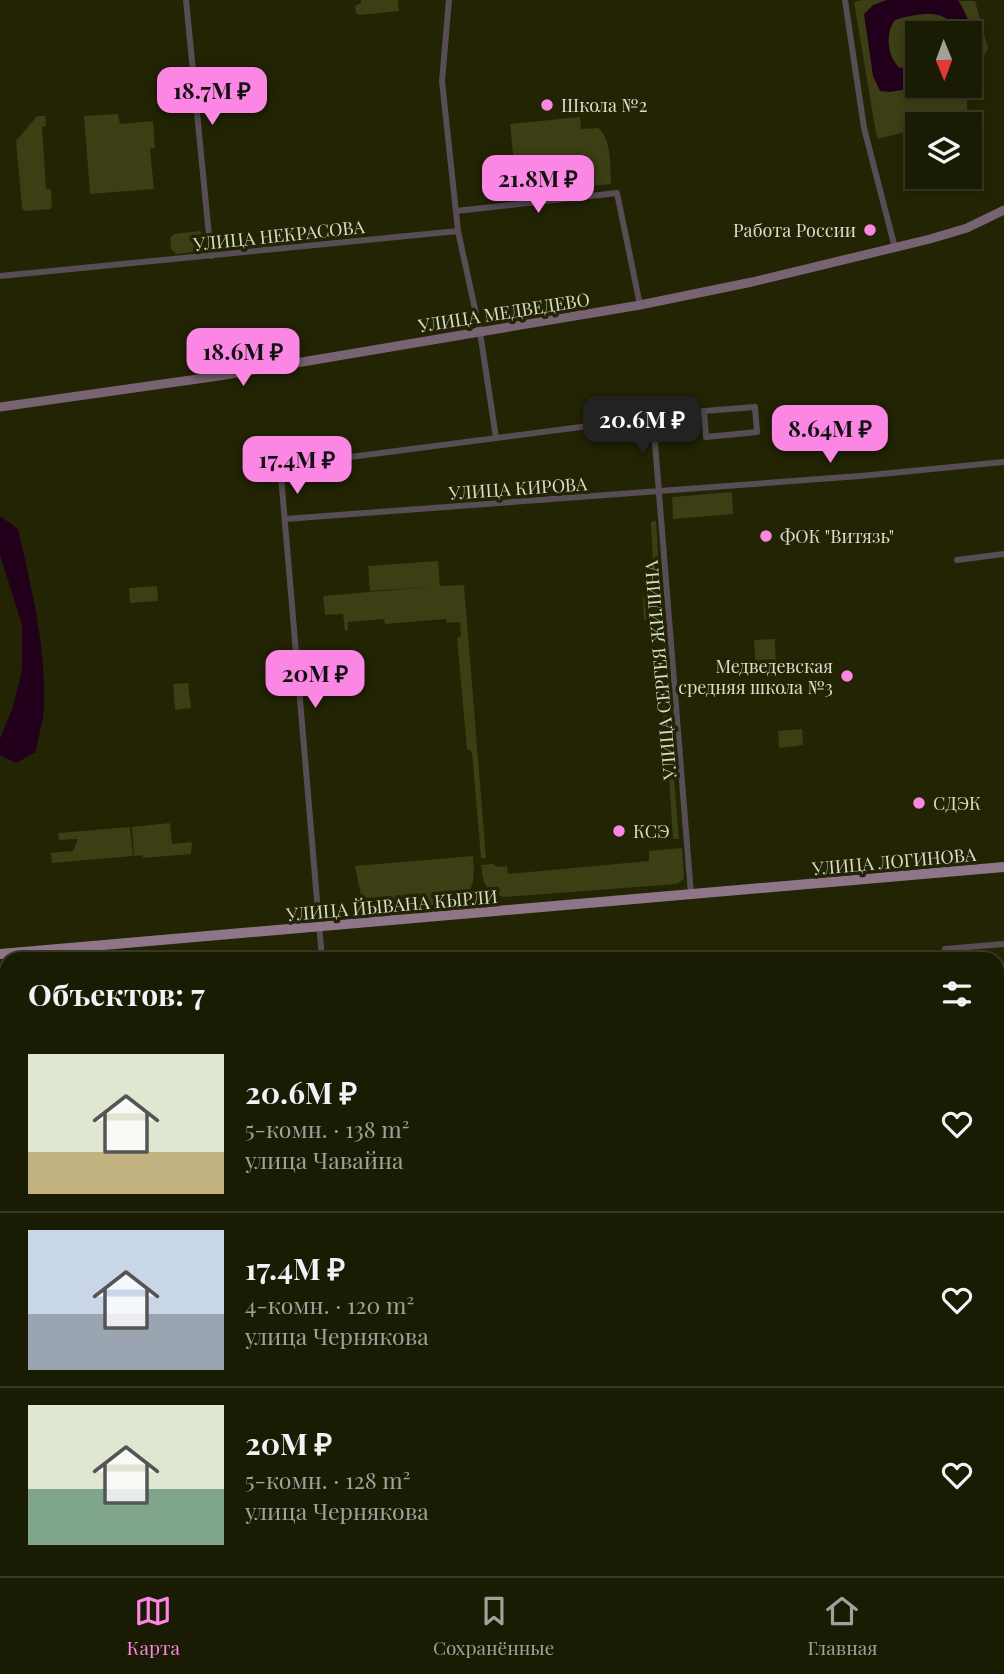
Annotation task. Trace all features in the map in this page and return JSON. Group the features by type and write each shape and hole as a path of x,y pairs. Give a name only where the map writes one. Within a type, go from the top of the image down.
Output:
{"main road":[{"name":"УЛИЦА ЛОГИНОВА","path":"786,886 1004,867"},
{"name":"УЛИЦА ЙЫВАНА КЫРЛИ","path":"24,952 786,886"}],"street":[{"path":"186,0 211,256"},
{"path":"449,0 442,81 458,230 480,331 496,438"},
{"path":"845,0 864,128 895,248"},
{"path":"456,211 617,193 640,305"},
{"name":"УЛИЦА МЕДВЕДЕВО","path":"0,407 219,376 640,305 895,248 967,228 1004,210"},
{"name":"УЛИЦА НЕКРАСОВА","path":"0,276 458,230"},
{"path":"304,463 704,411 755,407 757,432 706,437 704,411"},
{"name":"УЛИЦА СЕРГЕЯ ЖИЛИНА","path":"653,418 691,894"},
{"name":"УЛИЦА КИРОВА","path":"285,519 860,477 1004,462"},
{"path":"281,476 322,952"},
{"path":"957,560 1004,554"},
{"path":"945,949 1004,944"}],"green space":[{"path":"361,0 398,0 399,11 359,15 355,6 361,3"},
{"path":"975,1 981,21 905,21 905,98 967,98 967,112 905,112 905,132 877,139 854,2"},
{"path":"982,26 988,48 982,60"},
{"path":"118,114 120,124 153,121 155,148 150,149 154,189 90,194 84,116"},
{"path":"37,116 45,116 46,126 42,127 46,189 51,189 52,206 50,209 24,211 16,141"},
{"path":"580,117 581,129 598,128 606,139 611,184 517,193 510,124"},
{"path":"200,231 204,238 203,251 176,254 171,249 170,238 174,234"},
{"path":"732,492 733,514 673,519 672,497"},
{"path":"656,521 660,590 654,590 651,522"},
{"path":"438,561 440,586 464,585 486,858 481,858 472,752 467,749 457,638 461,636 460,622 447,623 446,619 385,624 384,619 348,622 348,630 345,631 343,614 325,615 323,596 428,587 370,591 368,566"},
{"path":"157,586 158,601 130,603 129,588"},
{"path":"660,596 662,620 644,620 643,597"},
{"path":"775,639 776,670 756,671 754,640"},
{"path":"188,683 191,708 175,710 173,684"},
{"path":"668,690 673,767 666,767 661,691"},
{"path":"802,729 803,745 779,748 778,731"},
{"path":"669,777 674,777 679,839 673,839"},
{"path":"170,823 172,844 192,842 191,854 143,858 143,855 134,856 132,827"},
{"path":"130,827 133,856 52,863 51,853 73,851 78,839 59,840 58,833"},
{"path":"682,848 684,879 677,884 503,897 486,885 481,865 507,866 508,874 649,861 649,851"},
{"path":"473,856 473,883 465,897 448,903 417,907 369,906 361,893 355,866"}],"shaded area":[{"path":"887,0 958,0 969,21 949,21 931,14 895,20 890,31 889,45 892,58 900,68 905,67 905,89 880,91 873,76 864,14 873,5"},
{"path":"0,516 18,529 37,616 43,660 44,711 36,752 16,763 0,755 0,739 13,707 22,670 22,625 0,555"}],"place":[{"name":"Школа №2","path":"547,105"},
{"name":"Работа России","path":"870,230"},
{"name":"ФОК \"Витязь\"","path":"766,536"},
{"name":"Медведевская средняя школа №3","path":"847,676"},
{"name":"СДЭК","path":"919,803"},
{"name":"КСЭ","path":"619,831"}]}
